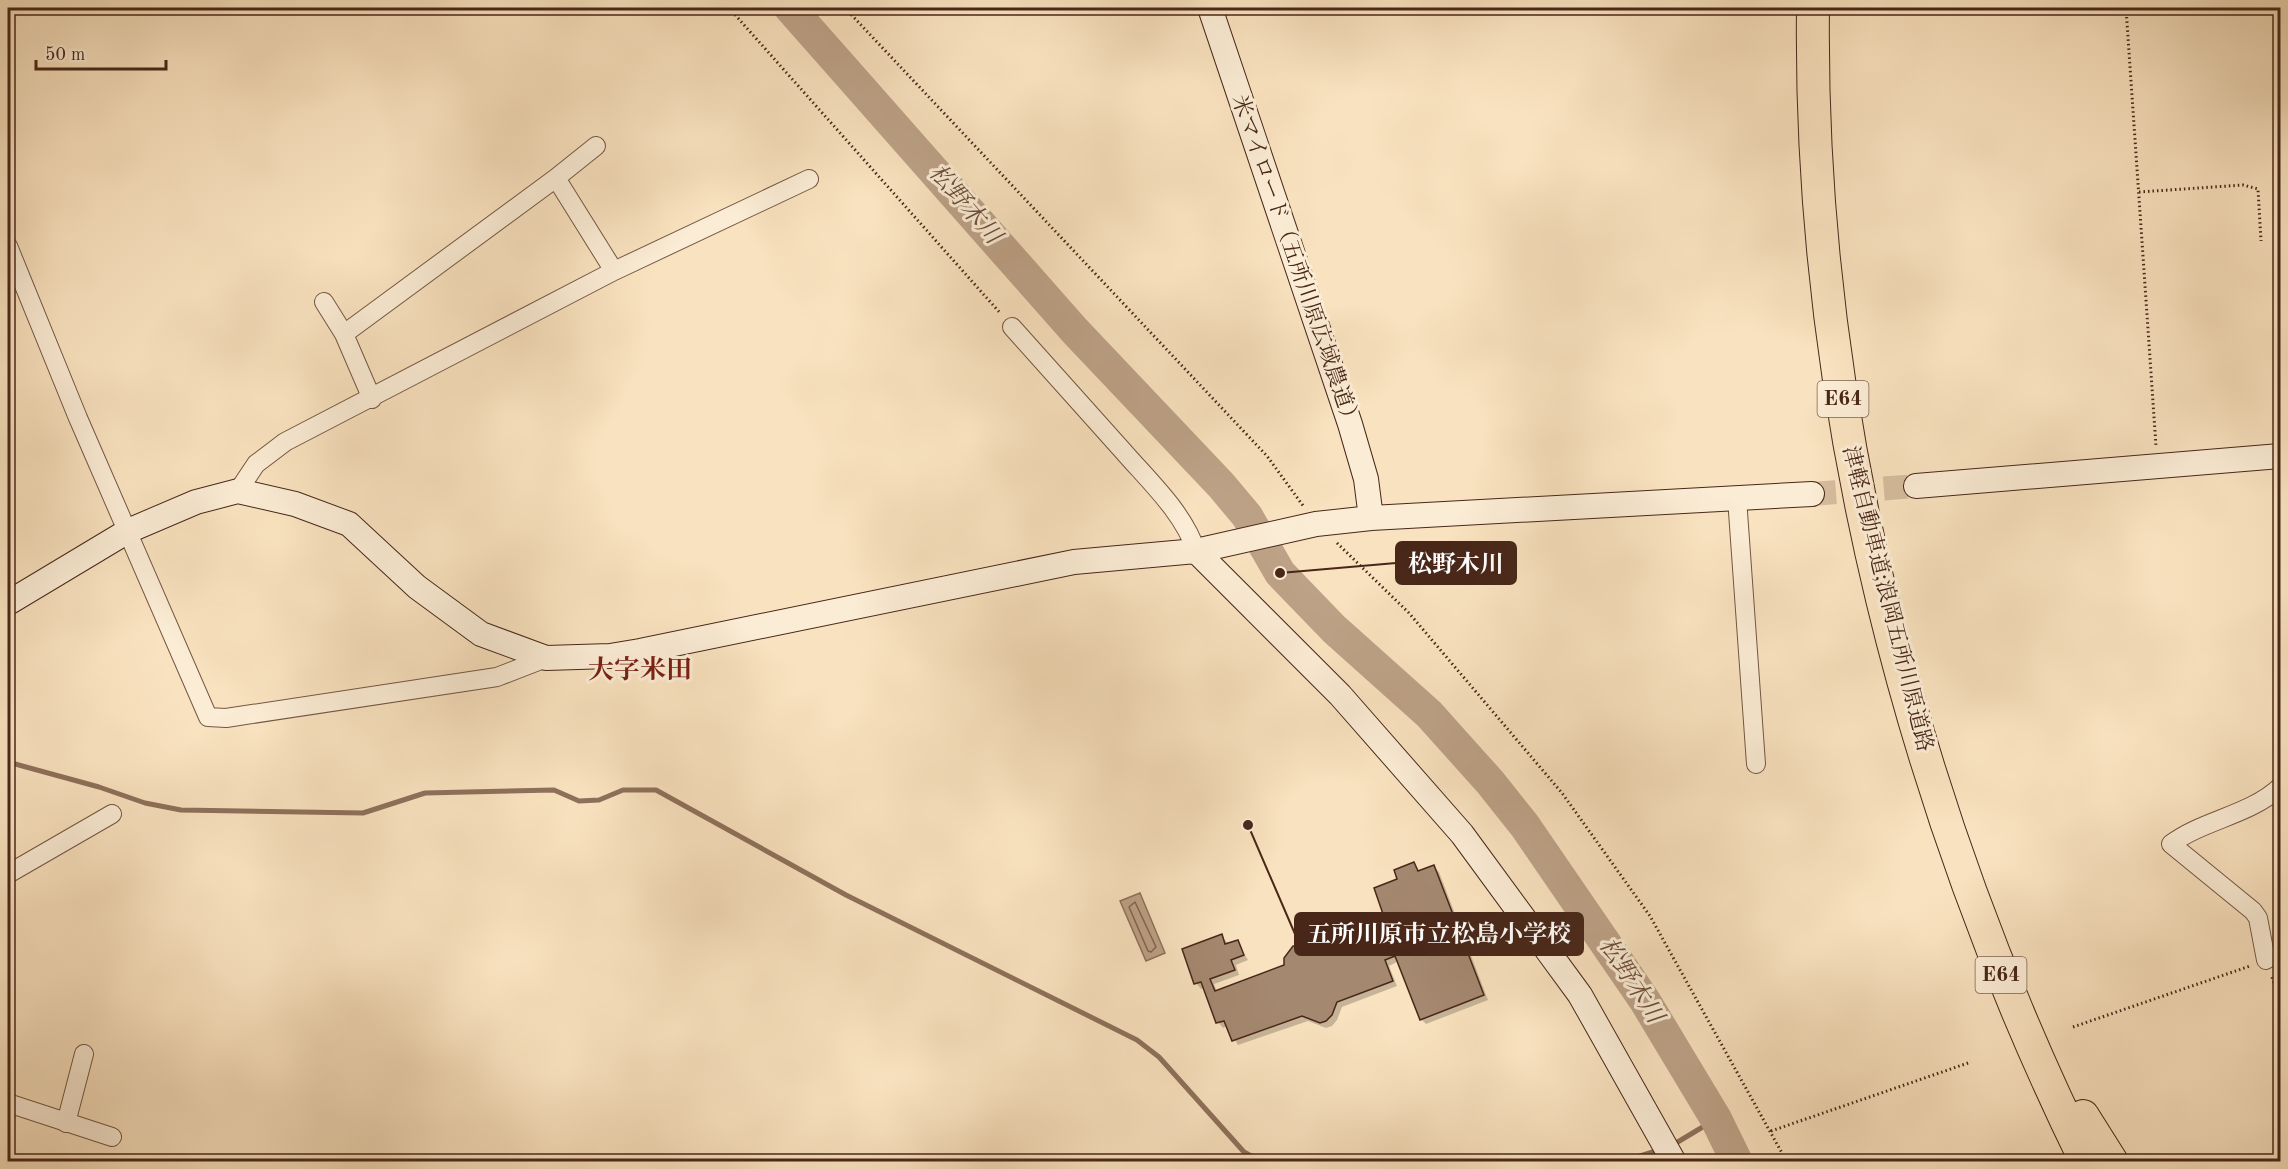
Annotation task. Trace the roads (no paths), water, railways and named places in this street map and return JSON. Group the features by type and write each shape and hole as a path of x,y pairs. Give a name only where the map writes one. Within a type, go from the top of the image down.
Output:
{"highway":[{"name":"津軽自動車道;浪岡五所川原道路","path":"1813,8 1812,84 1827,288 1850,448 1886,608 1932,782 1991,951 2049,1086 2086,1161"},
{"path":"1932,782 1952,874 1976,956 2031,1089 2065,1161"},
{"path":"1932,782 1997,940 2077,1106 2112,1161"}],"street":[{"name":"米マイロード（五所川原広域農道）","path":"1209,8 1361,459 1371,518"},
{"path":"344,334 596,146"},
{"path":"556,178 614,271"},
{"path":"238,491 256,464 285,442 372,399 614,271 809,179"},
{"path":"8,246 78,418 208,717 226,718 497,677 546,658 610,656 1074,562 1206,548 1310,525 1371,518 1812,494"},
{"path":"324,302 344,334 372,399"},
{"path":"1012,327 1182,521 1191,535 1206,548 1340,695 1462,834 1580,995 1674,1161"},
{"path":"1916,486 2280,456"},
{"path":"8,603 128,531 196,502 238,491 295,504 349,524 417,587 481,634 546,658"},
{"path":"1737,498 1756,764"},
{"path":"2266,960 2258,918 2253,911 2171,844 2182,836 2230,816 2280,787"},
{"path":"8,874 112,814"},
{"path":"66,1123 84,1054"},
{"path":"8,1103 112,1137"}],"water":[{"path":"1140,893 1165,953 1146,961 1120,901"}],"waterway":[{"name":"松野木川","path":"790,8 1075,331 1221,485 1247,516 1280,573 1334,629 1429,714 1490,782 1525,826 1645,1001 1716,1119 1737,1162"},
{"path":"8,762 99,787 145,803 181,810 363,813 425,793 554,790 579,801 599,800 623,790 656,790 846,895 1137,1040 1159,1057 1244,1152 1262,1162"},
{"path":"1671,1146 1716,1119"},
{"path":"1621,1162 1659,1150"},
{"path":"1499,1162 1514,1159 1596,1159 1606,1162"}],"tunnel":[{"path":"1812,494 1916,486"}],"place":[{"name":"松野木川","path":"1280,573"},
{"name":"五所川原市立松島小学校","path":"1248,825"}],"district":[{"name":"大字米田","path":"640,671"}]}
